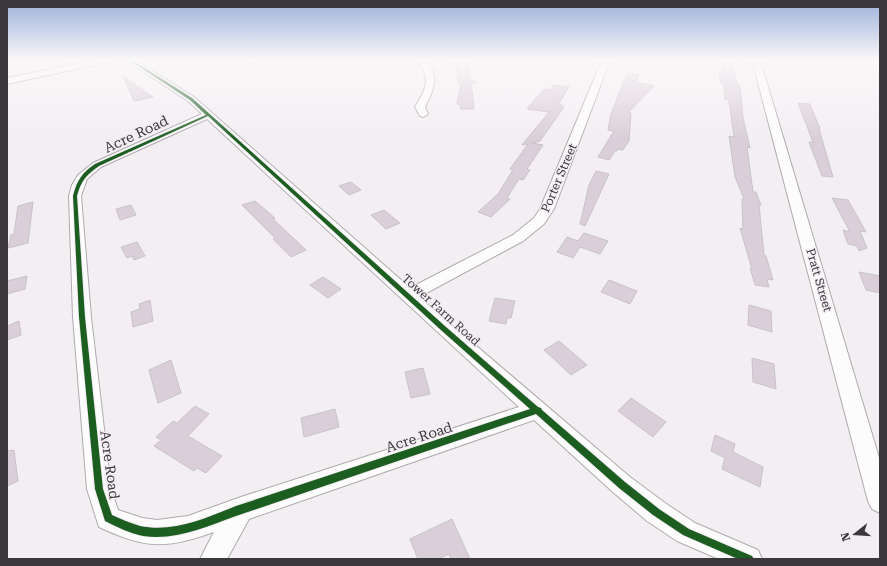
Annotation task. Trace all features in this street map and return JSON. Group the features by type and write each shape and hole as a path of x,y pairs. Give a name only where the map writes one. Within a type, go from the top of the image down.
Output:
{"street":[{"name":"Tower Farm Road","path":"171,86 191,99 408,296 622,485 656,512 686,532 749,559"},
{"path":"423,114 420,107 430,86"},
{"name":"Porter Street","path":"408,296 518,238 539,221 547,209 596,86"},
{"name":"Pratt Street","path":"763,86 880,501"},
{"name":"Acre Road","path":"208,115 98,165 83,175 79,181 75,196 82,317 99,489 108,518 139,532 157,533 189,529 241,509 538,410"},
{"path":"213,559 241,509"}],"building":[{"path":"128,86 138,86 153,97 134,101"},
{"path":"460,86 471,86 474,109 460,109 461,105 457,104"},
{"path":"553,86 569,87 559,103 564,107 540,141 532,143 543,145 527,169 530,170 523,180 519,179 507,198 510,199 491,217 478,212 498,194 513,170 510,169 528,144 522,145 549,112 527,109 544,89 550,90"},
{"path":"622,86 654,86 628,113 631,113 629,141 623,150 618,149 615,151 609,160 598,157 614,131 608,130 611,114"},
{"path":"724,86 740,86 743,118 750,148 747,147 753,192 756,192 761,205 759,205 764,255 766,256 773,280 767,279 769,287 755,285 740,228 743,229 742,199 744,199 735,177 729,136 734,137 729,100 725,99"},
{"path":"798,103 810,104 820,129 833,177 822,176 809,142 813,142"},
{"path":"596,171 609,174 585,226 580,224 589,185"},
{"path":"351,182 361,190 349,195 339,186"},
{"path":"832,198 848,200 866,232 860,231 867,248 859,251 857,246 848,244 843,230 850,232"},
{"path":"255,201 275,218 273,219 306,250 291,257 273,239 275,238 242,205"},
{"path":"33,202 28,243 8,248 11,235 14,234 18,206"},
{"path":"131,205 136,215 120,220 116,209"},
{"path":"384,210 400,223 386,229 371,215"},
{"path":"584,233 608,241 600,254 580,247 573,258 557,252 567,237 578,241"},
{"path":"137,242 145,256 134,260 132,256 127,258 121,247"},
{"path":"859,272 880,276 880,293 866,290"},
{"path":"27,276 25,289 7,294 7,281"},
{"path":"323,277 341,289 328,298 310,285"},
{"path":"609,280 637,291 630,304 601,292"},
{"path":"495,298 515,301 511,318 507,318 506,324 489,321"},
{"path":"150,300 153,321 133,327 131,312 140,309 139,304"},
{"path":"749,305 771,311 772,332 748,325"},
{"path":"19,321 21,335 7,340 7,326"},
{"path":"559,341 587,365 571,375 544,350"},
{"path":"752,358 774,364 776,389 753,382"},
{"path":"171,360 181,393 158,403 149,370"},
{"path":"423,368 430,394 411,398 405,372"},
{"path":"631,398 666,422 653,437 618,411"},
{"path":"195,406 209,414 188,436 222,456 206,473 197,468 194,471 154,446 161,440 156,437 173,421 177,423"},
{"path":"335,409 339,427 304,437 301,418"},
{"path":"715,435 735,444 733,452 763,467 760,487 722,469 725,458 711,451"},
{"path":"14,450 18,481 7,486 7,451"},
{"path":"452,519 470,559 451,559 449,554 438,559 418,559 410,539"}],"cycle path":[{"path":"171,86 191,99 444,329 622,485 656,512 686,532 749,559"},
{"path":"208,115 97,165 82,178 75,196 82,317 99,489 108,518 125,526 142,531 157,532 188,528 538,410"}]}
